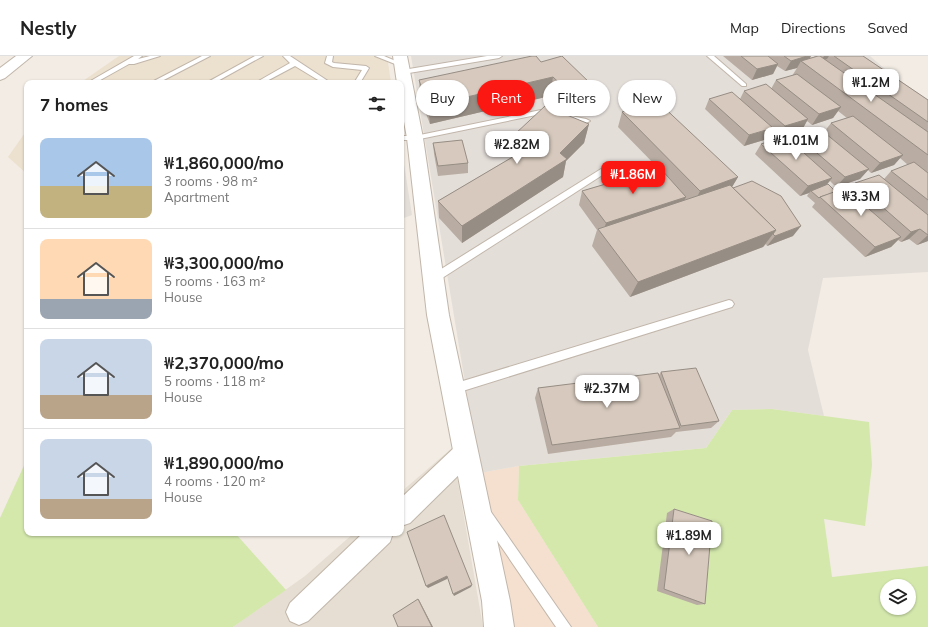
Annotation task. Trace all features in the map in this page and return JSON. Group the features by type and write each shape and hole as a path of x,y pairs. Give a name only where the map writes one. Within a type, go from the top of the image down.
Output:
{"street":[{"path":"0,75 25,56"},
{"path":"401,64 403,80"},
{"path":"404,96 408,138 434,279 438,315 496,601 499,627"},
{"path":"404,511 466,453"},
{"path":"299,612 378,536"}],"lane":[{"path":"95,80 139,56"},
{"path":"124,64 157,56"},
{"path":"159,80 207,56"},
{"path":"215,80 260,56"},
{"path":"286,56 323,80"},
{"path":"330,56 328,63 333,66 366,68 359,80"},
{"path":"378,56 401,64 499,56"},
{"path":"710,56 744,85"},
{"path":"263,80 295,63"},
{"path":"268,77 273,80"},
{"path":"408,138 540,112 586,121"},
{"path":"434,279 601,172"},
{"path":"453,389 729,304"},
{"path":"475,500 564,627"}],"shaded area":[{"path":"119,56 387,56 391,80 84,80"},
{"path":"411,56 870,56 914,94 928,104 928,272 823,278 808,350 824,416 772,409 732,410 706,448 519,466 480,473 421,116 469,116 469,80 416,80 416,86"},
{"path":"24,134 24,171 8,157"},
{"path":"404,164 412,215 404,218"},
{"path":"452,448 483,627 233,627 305,576 351,536 404,536 404,489"},
{"path":"519,466 518,500 598,627 505,627 480,473"}],"green space":[{"path":"772,409 869,422 872,465 865,526 824,519 832,577 928,566 928,627 598,627 518,500 519,466 706,448 732,410"},
{"path":"24,466 24,536 238,536 286,590 233,627 0,627 0,518"}],"building":[{"path":"532,56 536,56 541,62 562,56 587,80 556,80 553,77 535,81 477,80 477,95 469,96 469,80 419,80"},
{"path":"741,56 768,56 778,64 757,69"},
{"path":"784,56 807,56 791,61"},
{"path":"818,56 928,132 928,155 801,61"},
{"path":"834,56 863,56 928,100 928,122"},
{"path":"797,74 841,107 819,114 776,80"},
{"path":"766,84 808,119 785,126 744,91"},
{"path":"732,92 773,128 749,135 709,99"},
{"path":"543,108 543,116 569,116 589,124 560,153 567,159 462,226 438,201 533,145 514,135"},
{"path":"626,116 673,116 738,177 700,191"},
{"path":"853,116 903,155 880,163 831,123"},
{"path":"820,129 869,169 845,177 797,136"},
{"path":"785,136 832,178 808,186 761,144"},
{"path":"462,140 468,163 438,166 433,143"},
{"path":"914,162 928,173 928,200 891,171"},
{"path":"660,168 686,197 606,223 582,191"},
{"path":"879,175 928,215 928,235 920,229 911,232 855,183"},
{"path":"752,181 781,196 801,226 775,236 773,234 776,230 733,188"},
{"path":"828,184 836,192 819,198 811,191"},
{"path":"730,185 776,230 638,282 598,229"},
{"path":"845,188 901,237 875,247 820,197"},
{"path":"696,368 719,421 681,426 661,372"},
{"path":"658,373 680,428 552,445 538,388"},
{"path":"674,509 712,521 705,604 664,589"},
{"path":"444,515 472,585 453,594 447,576 426,586 407,532"},
{"path":"418,599 432,627 398,627 393,615"}]}
